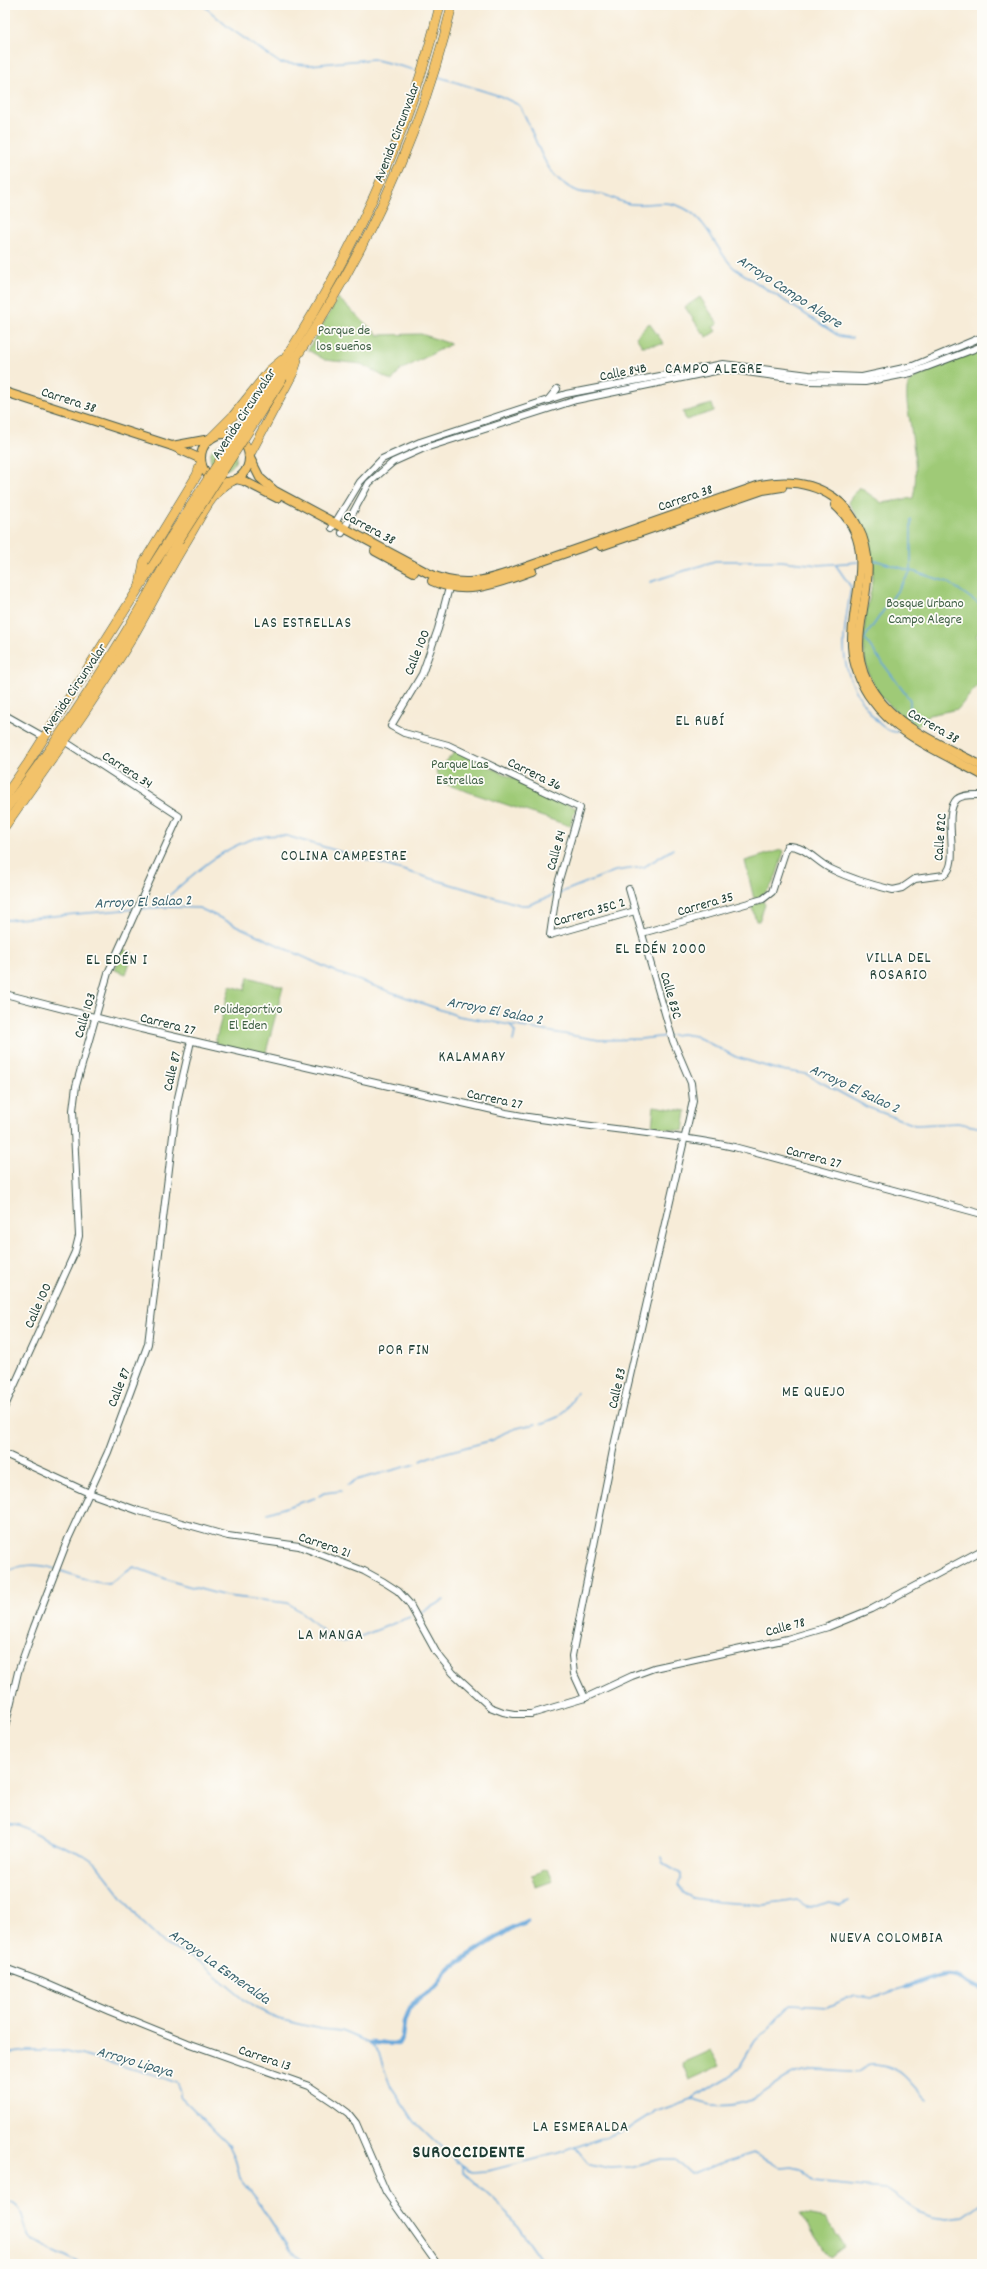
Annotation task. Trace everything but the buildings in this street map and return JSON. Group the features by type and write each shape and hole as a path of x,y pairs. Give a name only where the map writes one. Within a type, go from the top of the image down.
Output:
{"highway":[{"name":"Avenida Circunvalar","path":"280,375 289,354 336,270 375,194 407,113 440,5"},
{"name":"Avenida Circunvalar","path":"5,796 140,587 174,539 280,375 299,353 333,298 389,190 417,121 452,5"},
{"path":"248,456 293,373 299,353"},
{"path":"210,439 234,416 270,370 289,354"},
{"path":"140,587 144,562 197,475 201,461"},
{"path":"5,826 132,639 173,561 218,491 234,480"},
{"name":"Avenida Circunvalar","path":"5,810 92,686 161,572 174,539"},
{"path":"161,572 173,561"},
{"path":"5,785 32,748 44,737"}],"main road":[{"name":"Carrera 38","path":"5,392 172,446 201,461"},
{"path":"222,434 234,436 244,444 248,456 246,470 234,480 225,482 212,479 203,469 201,461 203,448 210,439 222,434"},
{"name":"Carrera 38","path":"172,446 210,439"},
{"name":"Carrera 38","path":"248,456 256,473 268,487 427,578 470,589 486,587 763,490 791,487 814,493 836,506 846,517 856,537 862,573 855,610 852,648 861,681 871,700 897,726 982,775"},
{"name":"Carrera 38","path":"234,480 244,481 333,525"},
{"name":"Carrera 38","path":"450,585 483,581 683,508 760,485 777,482 804,484 819,489 839,502 850,513 862,535 868,560 868,587 860,631 860,647 867,680 876,696 896,718 922,735 982,766"}],"street":[{"name":"Calle 84B","path":"333,525 360,482 382,459 420,442 566,394 722,364 809,375 862,377 913,366 982,337"},
{"name":"Calle 84B","path":"343,531 369,483 393,462 422,449 468,436 576,400 725,369 810,381 865,382 911,373 982,346"},
{"path":"548,400 557,389"},
{"name":"Calle 100","path":"390,726 422,674 450,585"},
{"path":"5,715 44,737"},
{"name":"Carrera 36","path":"390,726 404,733 452,746 580,808"},
{"name":"Carrera 34","path":"64,741 179,816"},
{"name":"Calle 82C","path":"772,892 787,846 799,848 829,868 855,880 898,890 915,879 939,876 948,871 951,850 953,807 958,798 982,795"},
{"name":"Calle 84","path":"550,935 556,890 580,808"},
{"name":"Calle 103","path":"79,1236 73,1110 81,1066 108,973 179,816"},
{"name":"Calle 83C","path":"629,888 673,1041 691,1082"},
{"name":"Carrera 35","path":"642,932 760,900 772,892"},
{"name":"Carrera 35C 2","path":"550,935 635,911"},
{"name":"Carrera 27","path":"5,994 191,1041 506,1113 547,1121 684,1138 772,1157 982,1214"},
{"name":"Calle 87","path":"5,1727 7,1712 18,1672 54,1577 108,1452 148,1344 177,1102 191,1041"},
{"name":"Calle 83","path":"585,1698 574,1674 572,1656 614,1447 693,1101 691,1082"},
{"name":"Calle 100","path":"5,1406 75,1252 79,1236"},
{"name":"Carrera 21","path":"5,1454 89,1493 138,1511 228,1536 299,1546 357,1568 384,1582 398,1591 409,1603 436,1652 450,1670 481,1700 497,1710 514,1714 531,1714 585,1698"},
{"name":"Calle 78","path":"585,1698 632,1676 654,1668 788,1639 833,1625 872,1609 982,1550"},
{"name":"Carrera 13","path":"5,1968 40,1981 109,2012 188,2043 309,2086 336,2104 348,2113 356,2124 386,2192 436,2264"}],"green space":[{"path":"700,297 718,324 713,327 716,331 707,337 704,333 703,334 685,307"},
{"name":"Parque de los sueños","path":"338,298 378,335 421,334 451,344 399,371 392,381 361,364 325,360 308,350"},
{"path":"649,323 664,344 642,346 636,337"},
{"name":"Bosque Urbano Campo Alegre","path":"982,349 982,628 976,636 982,640 982,680 958,709 929,715 917,727 889,705 871,680 866,666 864,633 872,584 873,566 865,532 848,502 859,487 882,503 913,498 915,489 915,469 914,450 907,402 908,385 918,376"},
{"path":"712,404 714,411 686,420 683,412"},
{"path":"223,444 232,448 236,457 232,466 223,470 214,466 210,457 214,448"},
{"name":"Parque Las Estrellas","path":"456,751 576,808 570,826 442,783 436,772"},
{"path":"781,850 784,851 775,880 767,891 754,899 745,861"},
{"path":"763,901 765,905 759,921 756,921 751,904"},
{"path":"122,949 133,953 126,974 115,970"},
{"name":"Polideportivo El Eden","path":"248,977 283,987 265,1056 215,1043 230,986 245,990"},
{"path":"654,1106 686,1111 683,1131 652,1127"},
{"path":"548,1869 553,1881 536,1887 531,1875"},
{"path":"711,2050 720,2066 689,2080 682,2063"},
{"path":"800,2214 826,2219 845,2247 830,2258"}],"waterway":[{"name":"Arroyo Campo Alegre","path":"203,5 228,27 280,63 310,65 373,59 415,70"},
{"name":"Arroyo Campo Alegre","path":"439,77 500,96 519,105 547,165 555,176 565,184 580,192 601,194 629,204 667,203 674,204 689,211 702,223 722,254 734,268 839,336 852,338"},
{"path":"863,640 911,571 911,519"},
{"path":"650,582 715,561 781,561 819,565 858,562"},
{"path":"871,561 878,561 948,582 982,606"},
{"path":"835,564 851,587 844,637 846,666 851,680 858,695 878,722 885,728 893,732 897,732"},
{"path":"864,638 910,700 910,723"},
{"path":"157,907 184,882 216,857 233,847 251,840 269,836 287,836 521,905 528,905 554,895"},
{"path":"557,894 615,871 644,867 673,849"},
{"name":"Arroyo El Salao 2","path":"139,909 166,907 199,908 338,973 458,1016 599,1040 640,1039 669,1036"},
{"name":"Arroyo El Salao 2","path":"5,920 135,909"},
{"path":"511,1026 515,1032 513,1041"},
{"name":"Arroyo El Salao 2","path":"672,1035 682,1034 695,1036 736,1057 775,1069 806,1074 867,1107 915,1125 958,1123 982,1128"},
{"path":"541,1424 558,1417 566,1410 577,1392"},
{"path":"421,1461 429,1457 493,1440 513,1429 536,1424"},
{"path":"348,1485 356,1480 416,1464"},
{"path":"319,1496 324,1493 341,1491"},
{"path":"268,1513 315,1498"},
{"path":"5,1573 10,1570 29,1565 55,1569"},
{"path":"58,1570 91,1581 108,1584 134,1567 177,1583 226,1596 288,1603 301,1612 336,1642 349,1641 410,1617"},
{"path":"418,1614 444,1600"},
{"name":"Arroyo La Esmeralda","path":"5,1823 19,1825 50,1841 84,1855 96,1863 140,1920 166,1945 198,1961 252,2006 278,2019 321,2029 342,2031 371,2043 379,2054 390,2085 415,2122 461,2166 471,2172 488,2171 558,2153 628,2129 655,2112 691,2099 729,2077 740,2066 755,2041 791,2005 828,2007 854,1995 873,1997 907,1987"},
{"path":"662,1857 664,1864 681,1874 681,1879 678,1885 684,1893 692,1898 719,1902 764,1905 797,1900 806,1906 815,1906 830,1902 840,1905 849,1901"},
{"path":"371,2043 398,2044 402,2037 404,2022 409,2009 417,2000 438,1985 448,1969 513,1927 527,1921"},
{"name":"Arroyo La Esmeralda","path":"907,1987 940,1976 953,1975 982,1988"},
{"name":"Arroyo Lipaya","path":"5,2054 26,2051 66,2051 155,2075 177,2083 181,2092 180,2097 229,2145 235,2158 240,2178 256,2198 289,2249 308,2264"},
{"path":"854,2072 869,2064 890,2067 904,2075 927,2100"},
{"path":"691,2099 705,2104 720,2106 744,2103 762,2094 784,2079 802,2071 816,2070 851,2072"},
{"path":"575,2147 589,2164 610,2168 630,2167 661,2159 675,2159 692,2175 718,2164 754,2153 781,2168 792,2167 801,2169 813,2182 885,2189 918,2212 933,2217 947,2219 963,2217 982,2203"},
{"path":"462,2168 464,2173 508,2213 544,2264"},
{"path":"5,2201 12,2203 20,2211 30,2239 82,2264"}],"district":[{"name":"CAMPO ALEGRE","path":"714,368"},
{"name":"LAS ESTRELLAS","path":"303,622"},
{"name":"EL RUBÍ","path":"700,720"},
{"name":"COLINA CAMPESTRE","path":"344,855"},
{"name":"EL EDÉN 2000","path":"661,948"},
{"name":"EL EDÉN I","path":"117,959"},
{"name":"VILLA DEL ROSARIO","path":"899,966"},
{"name":"KALAMARY","path":"472,1056"},
{"name":"POR FIN","path":"404,1349"},
{"name":"ME QUEJO","path":"814,1391"},
{"name":"LA MANGA","path":"331,1634"},
{"name":"NUEVA COLOMBIA","path":"887,1937"},
{"name":"LA ESMERALDA","path":"581,2126"},
{"name":"SUROCCIDENTE","path":"469,2151"}]}
